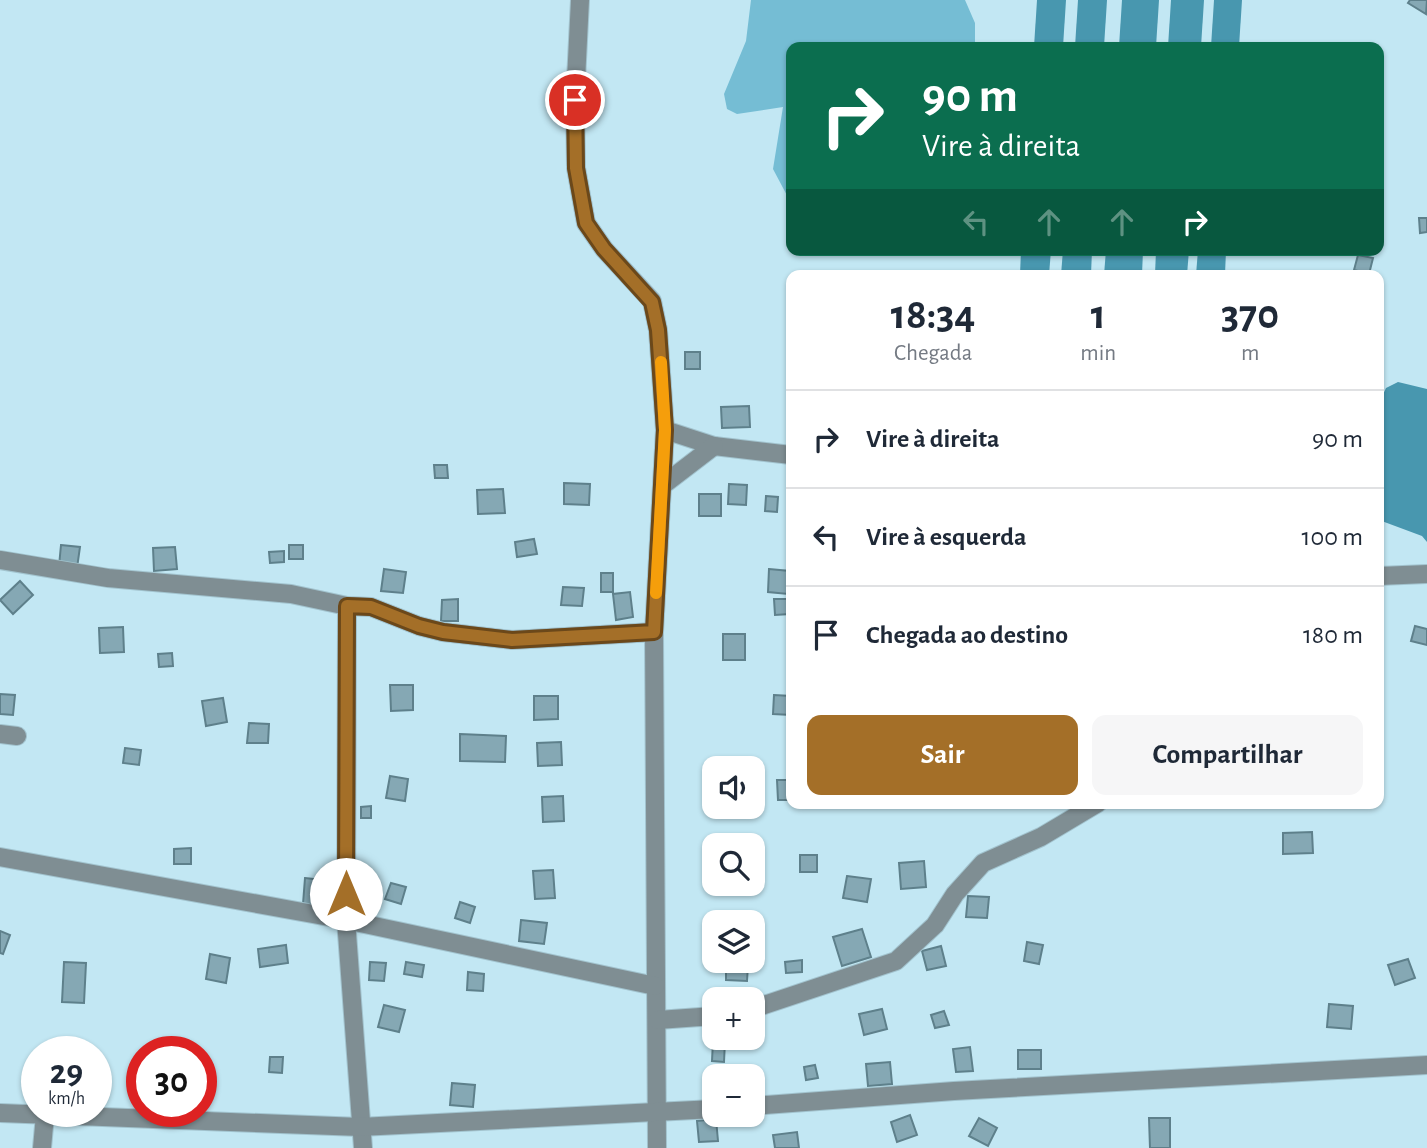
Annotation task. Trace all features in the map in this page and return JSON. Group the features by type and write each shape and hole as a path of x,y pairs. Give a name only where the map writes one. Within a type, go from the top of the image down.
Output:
{"street":[{"path":"580,0 575,100 576,168 586,223 604,249 652,302 658,330 665,430 654,632 657,1148"},
{"path":"665,430 714,446 786,453"},
{"path":"663,485 714,446"},
{"path":"0,560 108,578 291,594 347,606 371,607 419,626 443,632 512,640 654,632"},
{"path":"1384,576 1427,574"},
{"path":"347,606 346,920 363,1148"},
{"path":"765,1005 896,961 935,925 954,894 984,863 1041,837 1088,809"},
{"path":"0,857 346,920 655,986"},
{"path":"658,1020 702,1017"},
{"path":"765,1105 954,1091 1427,1065"},
{"path":"112,1118 360,1127 702,1110"},
{"path":"0,1113 21,1114"},
{"path":"42,1148 44,1127"}],"shaded area":[{"path":"751,0 965,0 975,23 975,42 786,42 786,194 773,169 783,107 737,114 727,109 724,94 746,41"},
{"path":"1037,0 1066,0 1063,42 1034,42"},
{"path":"1078,0 1107,0 1104,42 1075,42"},
{"path":"1122,0 1159,0 1156,42 1119,42"},
{"path":"1171,0 1204,0 1201,42 1168,42"},
{"path":"1214,0 1242,0 1239,42 1211,42"},
{"path":"1021,256 1051,256 1049,270 1020,270"},
{"path":"1063,256 1092,256 1091,270 1061,270"},
{"path":"1106,256 1143,256 1142,270 1104,270"},
{"path":"1156,256 1189,256 1187,270 1155,270"},
{"path":"1198,256 1226,256 1225,270 1196,270"},
{"path":"1398,382 1427,389 1427,542 1422,536 1384,522 1386,388"}],"building":[{"path":"1410,0 1427,0 1426,14 1408,3"},
{"path":"1419,218 1427,218 1427,232 1420,233"},
{"path":"1358,256 1373,258 1370,270 1354,270"},
{"path":"685,352 700,352 700,369 685,369"},
{"path":"749,406 750,427 722,428 721,407"},
{"path":"434,465 447,465 448,478 435,478"},
{"path":"564,483 590,484 589,505 564,504"},
{"path":"729,484 747,485 746,505 728,504"},
{"path":"503,489 505,513 478,514 477,490"},
{"path":"699,494 721,494 721,516 699,516"},
{"path":"766,496 778,497 777,512 765,511"},
{"path":"534,539 537,554 517,557 515,542"},
{"path":"61,545 80,547 77,568 59,566"},
{"path":"289,545 303,545 303,559 289,559"},
{"path":"175,547 177,569 154,571 153,548"},
{"path":"284,551 284,562 270,563 269,552"},
{"path":"384,569 406,572 403,593 381,591"},
{"path":"769,569 786,571 786,594 768,592"},
{"path":"601,573 613,573 613,592 601,592"},
{"path":"20,581 33,595 13,614 0,600"},
{"path":"563,587 584,588 582,606 561,605"},
{"path":"630,592 633,617 616,620 613,594"},
{"path":"458,599 458,621 441,621 442,600"},
{"path":"774,599 786,599 786,614 775,615"},
{"path":"1415,626 1427,629 1427,645 1411,641"},
{"path":"123,627 124,652 100,653 99,628"},
{"path":"723,634 745,634 745,660 723,660"},
{"path":"172,653 173,666 159,667 158,654"},
{"path":"390,685 413,685 413,710 391,711"},
{"path":"0,694 15,695 13,715 0,714"},
{"path":"774,695 786,696 786,715 773,714"},
{"path":"534,696 558,696 558,719 534,720"},
{"path":"223,698 227,722 206,726 202,701"},
{"path":"249,723 269,724 268,743 247,743"},
{"path":"460,734 506,736 505,762 460,761"},
{"path":"561,742 562,765 538,766 537,743"},
{"path":"125,748 141,750 139,765 123,763"},
{"path":"390,776 408,779 405,801 386,798"},
{"path":"777,780 786,780 786,800 778,800"},
{"path":"563,796 564,821 543,822 542,797"},
{"path":"371,806 371,818 361,818 361,807"},
{"path":"1312,832 1313,853 1283,854 1283,833"},
{"path":"191,848 191,864 174,864 174,849"},
{"path":"800,855 817,855 817,872 800,872"},
{"path":"924,861 926,887 901,889 899,863"},
{"path":"553,870 555,898 535,899 533,871"},
{"path":"847,876 871,879 867,902 843,898"},
{"path":"305,878 331,881 329,906 303,904"},
{"path":"391,883 406,887 401,904 385,899"},
{"path":"968,896 989,897 987,918 966,917"},
{"path":"460,902 475,907 470,923 455,918"},
{"path":"521,920 547,923 544,944 519,941"},
{"path":"862,929 871,957 842,966 833,937"},
{"path":"0,931 10,935 3,954 0,953"},
{"path":"1027,942 1043,945 1039,964 1024,961"},
{"path":"286,945 288,963 260,967 258,949"},
{"path":"941,946 946,966 927,970 922,951"},
{"path":"210,954 230,958 226,983 206,979"},
{"path":"1408,959 1415,978 1395,985 1388,965"},
{"path":"802,960 802,972 786,973 785,962"},
{"path":"64,962 86,963 84,1003 62,1002"},
{"path":"370,962 386,963 384,981 369,980"},
{"path":"406,962 424,965 422,977 404,974"},
{"path":"468,972 484,974 483,991 467,990"},
{"path":"726,973 748,973 747,981 726,980"},
{"path":"1329,1004 1353,1006 1351,1029 1327,1027"},
{"path":"384,1005 405,1010 399,1032 378,1027"},
{"path":"882,1009 887,1029 864,1035 859,1014"},
{"path":"944,1011 949,1025 935,1028 931,1015"},
{"path":"970,1047 973,1071 956,1072 953,1049"},
{"path":"713,1050 725,1050 724,1062 712,1061"},
{"path":"1018,1050 1041,1050 1041,1069 1018,1069"},
{"path":"270,1057 283,1057 282,1073 269,1072"},
{"path":"890,1062 892,1084 868,1086 866,1064"},
{"path":"815,1065 818,1078 806,1080 804,1067"},
{"path":"452,1083 475,1085 473,1107 450,1105"},
{"path":"910,1115 917,1135 897,1142 891,1122"},
{"path":"979,1118 997,1128 988,1146 969,1136"},
{"path":"1149,1118 1170,1118 1170,1148 1150,1148"},
{"path":"702,1120 702,1127 717,1127 718,1141 699,1142 697,1121"},
{"path":"797,1132 799,1148 775,1148 773,1135"}],"slow traffic":[{"path":"656,593 665,430 661,362"}],"route":[{"path":"346,894 347,606 371,607 419,626 443,632 512,640 654,632 665,430 658,330 652,302 604,249 586,223 576,168 575,100"}]}
